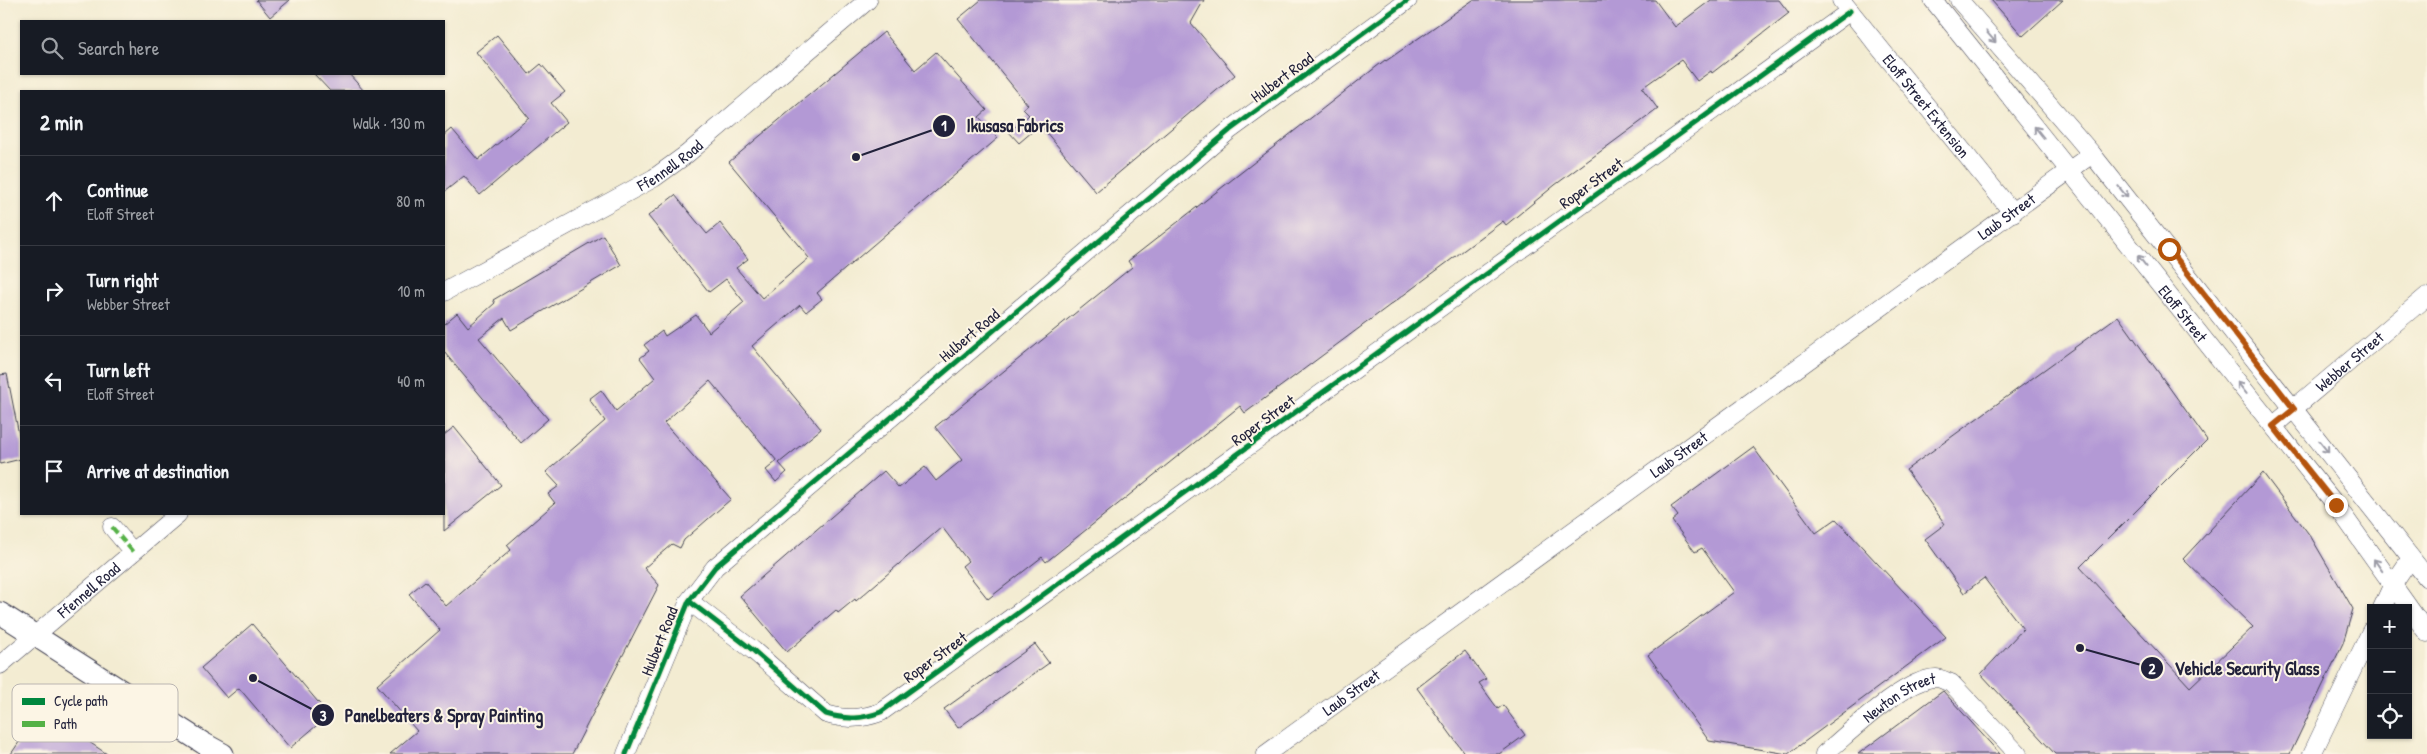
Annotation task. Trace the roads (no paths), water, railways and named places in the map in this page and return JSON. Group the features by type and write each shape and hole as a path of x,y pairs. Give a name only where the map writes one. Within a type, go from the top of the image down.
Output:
{"main road":[{"path":"0,613 112,684"},
{"path":"178,727 223,754"}],"street":[{"name":"Ffennell Road","path":"445,291 654,178 687,154 868,0"},
{"name":"Hulbert Road","path":"626,754 689,600 715,568 1230,130 1408,0"},
{"name":"Eloff Street","path":"1933,0 2336,505 2427,633"},
{"name":"Eloff Street","path":"1959,0 2092,154 2427,578"},
{"name":"Roper Street","path":"689,600 754,651 826,714 841,718 854,718 880,712 1845,6"},
{"name":"Eloff Street Extension","path":"1845,6 2013,213"},
{"name":"Laub Street","path":"1266,754 2092,154"},
{"name":"Webber Street","path":"2273,426 2427,296"},
{"name":"Ffennell Road","path":"0,665 177,515"},
{"path":"112,527 133,552"},
{"path":"2384,604 2392,586 2411,558"},
{"path":"2312,754 2367,639"},
{"name":"Newton Street","path":"1824,754 1882,706 1914,684 1937,678 1951,683 2018,754"}],"place":[{"name":"Ikusasa Fabrics","path":"856,157"},
{"name":"Vehicle Security Glass","path":"2080,648"},
{"name":"Panelbeaters & Spray Painting","path":"253,678"}]}
